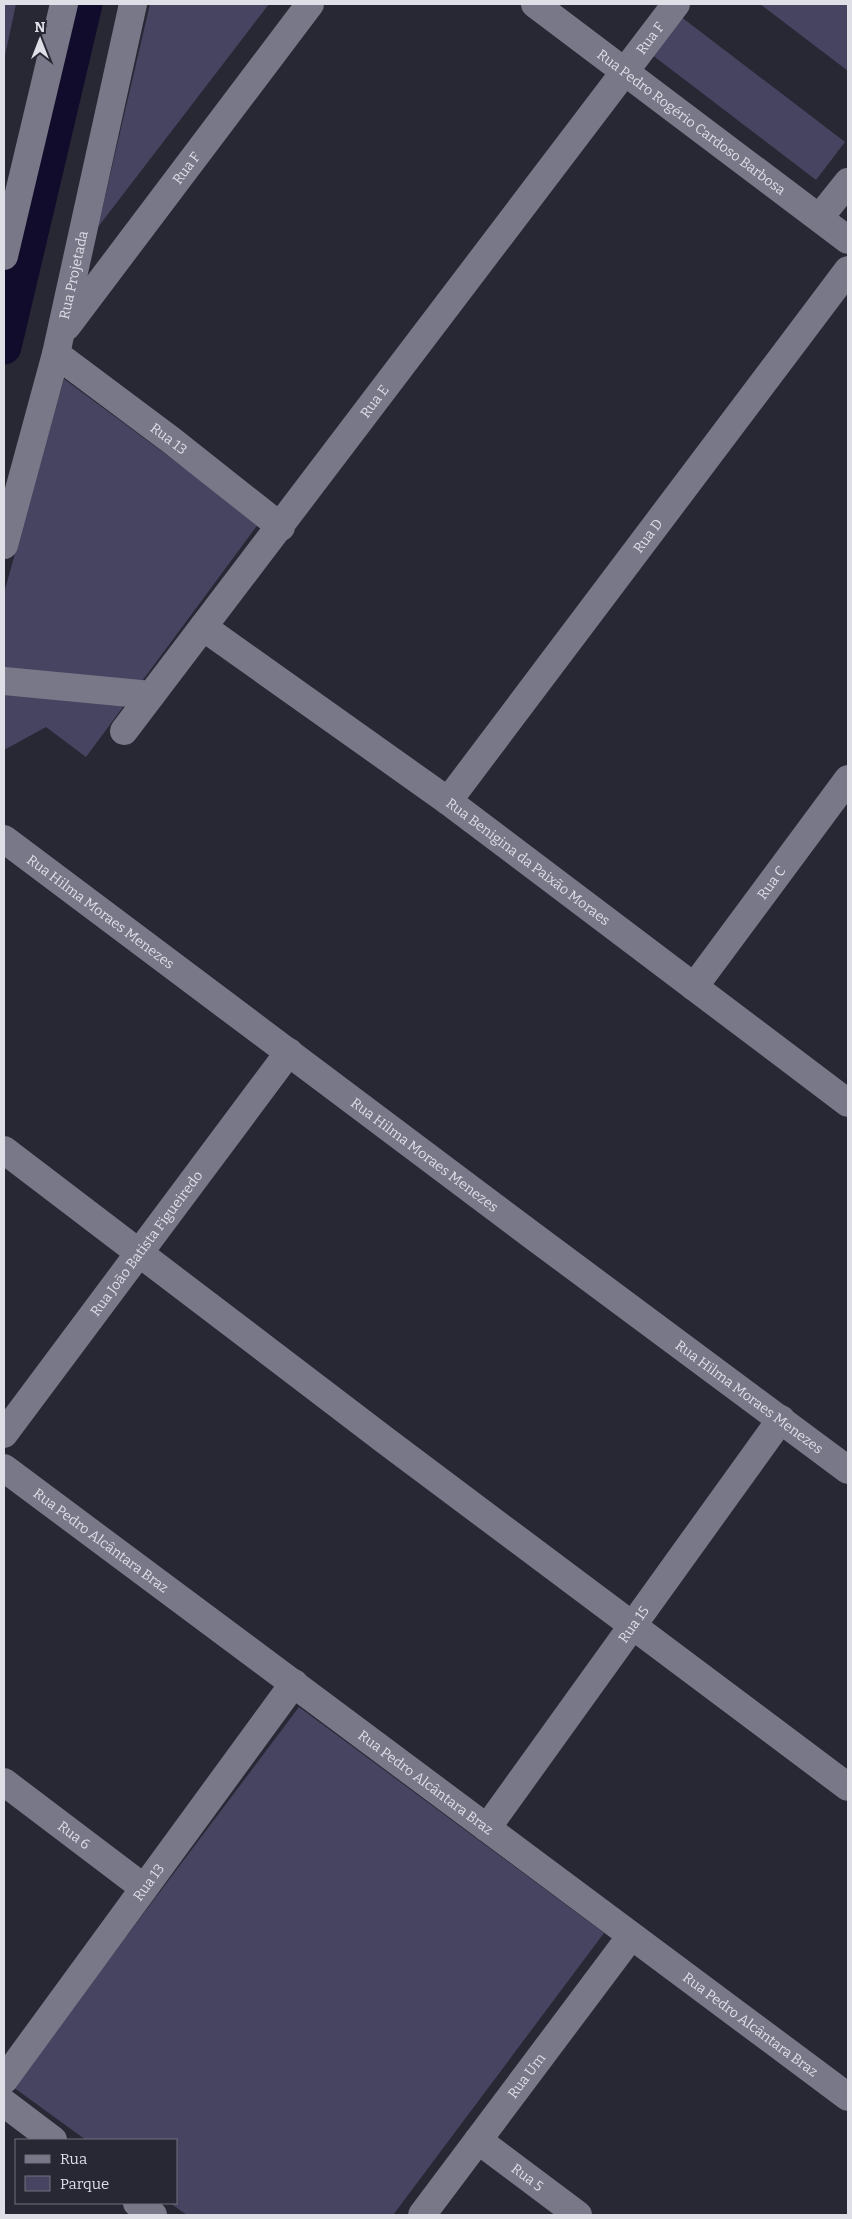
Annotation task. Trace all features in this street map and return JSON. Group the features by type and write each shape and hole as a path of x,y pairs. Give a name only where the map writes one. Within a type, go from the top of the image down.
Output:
{"street":[{"path":"4,256 64,4"},
{"name":"Rua Projetada","path":"4,545 59,343 133,4"},
{"name":"Rua F","path":"59,343 310,4"},
{"name":"Rua Pedro Rogério Cardoso Barbosa","path":"535,4 820,217 848,240"},
{"name":"Rua F","path":"625,73 676,4"},
{"name":"Rua E","path":"124,731 625,73"},
{"path":"820,217 848,182"},
{"name":"Rua D","path":"448,801 848,270"},
{"name":"Rua 13","path":"59,343 171,440 281,526"},
{"name":"Rua Benigina da Paixão Moraes","path":"203,627 448,801 848,1103"},
{"path":"4,681 151,695"},
{"name":"Rua C","path":"694,987 848,779"},
{"name":"Rua Hilma Moraes Menezes","path":"4,839 848,1470"},
{"name":"Rua João Batista Figueiredo","path":"4,1434 289,1052"},
{"path":"4,1150 632,1626 848,1787"},
{"name":"Rua 15","path":"487,1828 780,1419"},
{"name":"Rua Pedro Alcântara Braz","path":"4,1468 848,2097"},
{"name":"Rua 13","path":"4,2080 294,1683"},
{"name":"Rua 6","path":"4,1782 144,1888"},
{"name":"Rua Um","path":"422,2215 631,1936"},
{"path":"4,2103 52,2139"},
{"name":"Rua 5","path":"478,2140 578,2215"},
{"path":"138,2204 153,2215"}],"green space":[{"path":"4,4 16,4 4,60"},
{"path":"150,4 269,4 98,227"},
{"path":"760,4 848,4 848,71"},
{"path":"680,16 845,142 816,180 651,54"},
{"path":"64,379 259,523 86,757 46,727 4,750 4,593"},
{"path":"299,1707 604,1933 393,2215 187,2215 171,2204 178,2204 178,2139 85,2139 13,2087"}],"waterway":[{"path":"4,347 85,4"}]}
